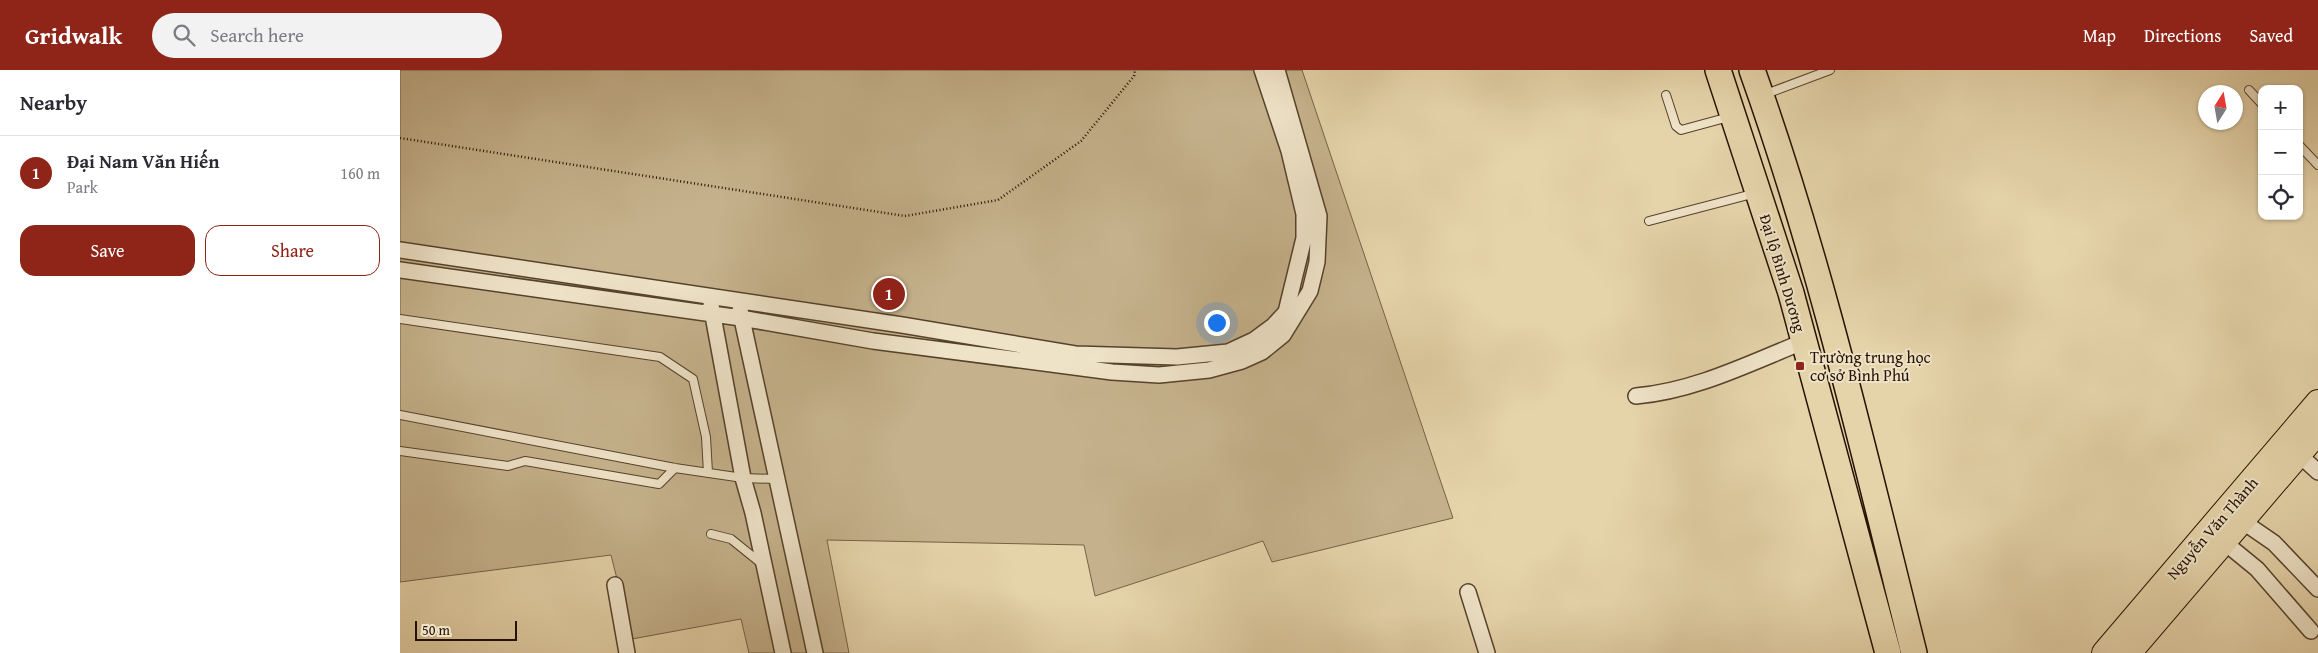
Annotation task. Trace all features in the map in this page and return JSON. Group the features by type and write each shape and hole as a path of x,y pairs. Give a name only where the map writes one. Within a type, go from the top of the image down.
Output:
{"highway":[{"name":"Đại lộ Bình Dương","path":"1718,70 1804,341 1888,653"},
{"name":"Đại lộ Bình Dương","path":"1752,70 1825,299 1914,653"},
{"path":"1822,407 1850,399"}],"main road":[{"name":"Nguyễn Văn Thành","path":"2128,653 2242,521 2292,448 2318,402"},
{"name":"Nguyễn Văn Thành","path":"2104,653 2292,448 2318,432"}],"street":[{"path":"400,250 738,300 1075,354 1177,357 1228,352 1254,340 1273,326 1286,312 1304,238 1304,214 1289,151 1262,70"},
{"path":"400,270 741,318 873,341 1112,372 1159,375 1209,370 1242,362 1262,352 1283,335 1310,291 1317,262 1319,216 1278,70"},
{"path":"709,296 743,478 753,513 784,653"},
{"path":"738,300 775,479 815,653"},
{"path":"1636,396 1663,394 1712,379 1804,341"},
{"path":"2292,448 2318,472"},
{"path":"2242,521 2274,542 2318,589"},
{"path":"2224,542 2257,569 2312,631"},
{"path":"615,585 627,653"},
{"path":"1468,592 1487,653"}],"lane":[{"path":"1761,95 1830,70"},
{"path":"2249,90 2258,100"},
{"path":"1666,95 1676,126 1681,130 1733,116"},
{"path":"2303,149 2318,165"},
{"path":"1649,221 1758,192"},
{"path":"400,319 660,357 694,379 706,437 708,473"},
{"path":"400,415 675,468 743,478 775,479"},
{"path":"400,452 508,466 525,461 659,484 675,468"},
{"path":"711,534 731,539 764,566"}],"path":[{"path":"400,138 905,216 998,200 1081,141 1134,76 1135,70"}],"shaded area":[{"path":"400,70 1302,70 1453,518 1272,562 1263,541 1095,596 1084,545 827,540 849,653 749,653 741,619 632,639 611,555 400,582"}],"place":[{"name":"Đại Nam Văn Hiến","path":"889,294"},
{"name":"Trường trung học cơ sở Bình Phú","path":"1800,366"}]}
